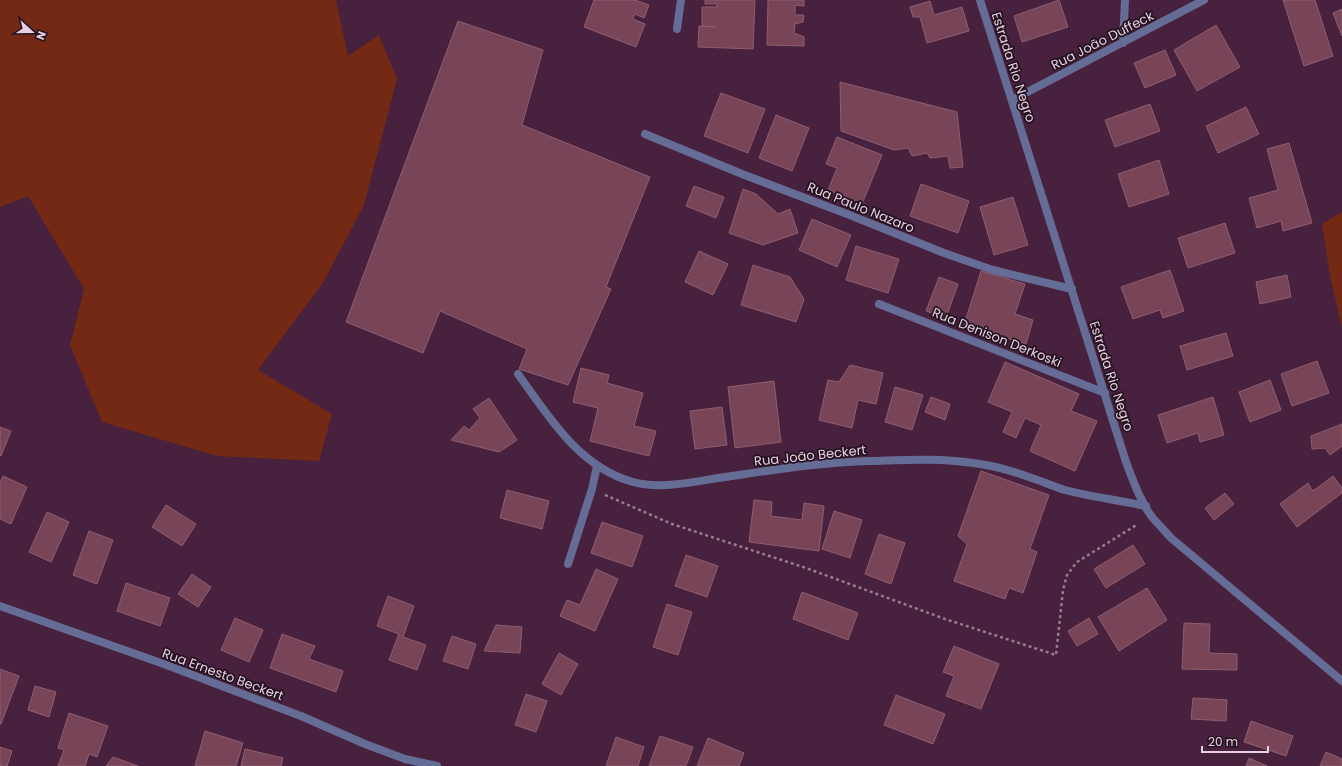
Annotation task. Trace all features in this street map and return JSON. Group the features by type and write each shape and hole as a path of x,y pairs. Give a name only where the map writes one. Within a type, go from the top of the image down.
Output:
{"street":[{"path":"677,29 681,0"},
{"name":"Estrada Rio Negro","path":"980,0 1133,482 1152,516 1171,538 1342,681"},
{"path":"1123,43 1125,0"},
{"name":"Rua João Duffeck","path":"1012,100 1204,0"},
{"name":"Rua Paulo Nazaro","path":"645,134 742,174 944,253 993,270 1072,289"},
{"name":"Rua Denison Derkoski","path":"879,304 1105,393"},
{"name":"Rua João Beckert","path":"518,374 558,429 575,448 597,466 634,482 653,485 684,483 800,466 836,463 871,461 953,461 997,467 1065,490 1146,506"},
{"path":"568,564 592,489 597,466"},
{"name":"Rua Ernesto Beckert","path":"0,606 300,716 365,744 405,759 437,766"}],"path":[{"path":"592,489 672,524 806,568 945,619 1056,655 1063,590 1067,575 1078,562 1152,516"}],"shaded area":[{"path":"0,0 336,0 348,56 379,35 397,79 364,205 323,283 258,370 332,414 319,461 217,456 102,422 70,345 84,289 28,196 0,207"},
{"path":"1342,212 1342,328 1330,276 1322,224"}],"building":[{"path":"594,0 635,0 649,5 644,18 635,14 633,19 645,24 636,47 584,27"},
{"path":"705,0 755,0 753,49 698,47 699,26 715,27 702,26 702,7 717,7 717,4 705,4"},
{"path":"768,0 804,0 804,6 795,5 795,15 804,15 803,22 795,24 794,33 804,37 804,46 767,45"},
{"path":"1059,0 1068,27 1022,42 1014,16"},
{"path":"1283,0 1315,0 1333,56 1304,66"},
{"path":"930,1 934,15 962,7 969,31 927,43 920,17 913,17 910,7"},
{"path":"1342,9 1342,36 1333,13"},
{"path":"458,21 543,50 522,125 650,177 606,287 611,289 568,385 519,369 527,349 440,311 423,353 346,322"},
{"path":"1216,25 1240,67 1197,91 1174,50"},
{"path":"1165,50 1176,75 1145,88 1134,63"},
{"path":"840,82 957,112 963,167 950,168 948,156 930,158 927,153 912,156 908,148 894,150 841,131"},
{"path":"721,93 765,109 748,153 704,136"},
{"path":"1150,104 1160,131 1115,147 1105,120"},
{"path":"1246,107 1259,134 1218,153 1206,126"},
{"path":"776,115 809,128 792,171 759,158"},
{"path":"837,137 882,155 862,204 828,190 837,168 826,164"},
{"path":"1289,143 1312,223 1283,231 1281,221 1257,228 1249,198 1278,190 1267,149"},
{"path":"1159,160 1169,194 1129,207 1118,174"},
{"path":"921,184 969,201 958,233 910,216"},
{"path":"694,186 724,197 716,218 686,206"},
{"path":"743,189 756,194 778,214 790,209 798,233 763,245 729,233"},
{"path":"1013,197 1028,245 994,255 980,207"},
{"path":"812,219 851,235 837,267 799,250"},
{"path":"1225,223 1235,253 1188,268 1178,238"},
{"path":"856,246 899,259 888,293 846,280"},
{"path":"699,251 728,264 713,295 685,282"},
{"path":"753,265 790,277 804,299 796,322 741,305"},
{"path":"1170,270 1184,311 1163,318 1160,310 1133,319 1121,287"},
{"path":"981,271 1025,284 1015,314 1033,320 1026,344 964,325"},
{"path":"1287,275 1291,297 1260,304 1256,282"},
{"path":"939,277 958,284 946,318 926,311"},
{"path":"1226,333 1233,356 1187,370 1180,346"},
{"path":"1317,361 1329,393 1292,406 1281,374"},
{"path":"1005,362 1079,394 1071,411 1097,421 1075,471 1030,451 1041,425 1025,418 1016,438 1003,432 1012,412 988,402"},
{"path":"850,365 883,373 876,404 858,400 852,428 819,420 828,380 839,382"},
{"path":"581,368 609,375 607,383 643,393 634,426 656,431 649,456 590,441 598,408 573,402"},
{"path":"1270,380 1281,410 1250,422 1239,392"},
{"path":"774,381 781,442 735,448 728,387"},
{"path":"895,387 923,395 912,430 885,422"},
{"path":"931,397 950,404 945,420 925,412"},
{"path":"1213,397 1224,435 1200,442 1198,433 1167,443 1158,415"},
{"path":"489,398 517,440 499,452 451,440 464,426 469,430 480,418 473,409"},
{"path":"722,407 727,445 695,449 690,411"},
{"path":"1342,424 1342,446 1330,455 1325,448 1312,449 1311,436"},
{"path":"0,427 11,431 1,456 0,455"},
{"path":"981,471 1049,495 1030,549 1037,552 1023,593 1009,588 1005,599 954,581 967,544 958,536"},
{"path":"3,476 27,487 11,524 0,519 0,483"},
{"path":"1333,476 1342,488 1342,493 1297,527 1280,504 1308,483 1313,491"},
{"path":"507,490 549,501 542,529 500,518"},
{"path":"1225,493 1234,504 1214,520 1205,508"},
{"path":"754,500 772,502 771,516 802,520 804,503 824,506 819,551 749,542"},
{"path":"166,505 196,524 182,546 152,527"},
{"path":"834,511 862,520 850,558 822,549"},
{"path":"47,512 69,522 51,562 29,552"},
{"path":"602,522 643,536 632,567 591,553"},
{"path":"89,531 113,540 97,584 73,575"},
{"path":"879,534 905,543 891,584 865,574"},
{"path":"1133,545 1145,564 1106,588 1094,569"},
{"path":"686,555 718,566 707,597 675,586"},
{"path":"596,569 618,579 595,631 560,616 567,600 580,605"},
{"path":"192,574 211,587 198,607 178,594"},
{"path":"126,583 170,598 160,626 117,611"},
{"path":"1147,588 1167,620 1119,651 1098,617"},
{"path":"802,592 858,613 848,640 793,619"},
{"path":"388,596 414,606 403,637 426,645 417,670 389,660 399,634 377,626"},
{"path":"667,604 692,612 678,655 653,647"},
{"path":"235,618 263,630 249,662 221,650"},
{"path":"1089,618 1098,634 1077,646 1068,631"},
{"path":"1184,623 1210,624 1209,653 1237,654 1237,670 1182,669"},
{"path":"496,625 522,627 520,653 484,651"},
{"path":"282,634 315,646 309,659 343,671 336,692 270,668"},
{"path":"452,636 476,644 468,669 443,661"},
{"path":"954,646 999,664 981,709 946,696 954,676 943,672"},
{"path":"559,653 578,664 561,695 542,684"},
{"path":"0,669 19,676 1,724 0,724"},
{"path":"35,686 56,692 49,717 28,710"},
{"path":"526,694 547,701 536,732 515,725"},
{"path":"896,695 945,714 933,744 884,725"},
{"path":"1193,698 1227,700 1226,721 1191,719"},
{"path":"69,713 108,726 97,757 89,754 85,766 58,766 64,750 58,748"},
{"path":"1251,721 1293,736 1286,756 1244,742"},
{"path":"205,731 243,743 236,766 195,766"},
{"path":"660,736 693,747 686,766 649,766"},
{"path":"616,737 644,747 638,766 606,766"},
{"path":"708,738 744,753 739,766 697,766"},
{"path":"0,747 12,751 7,766 0,766"},
{"path":"245,749 283,758 281,766 241,766"},
{"path":"1326,752 1342,759 1342,766 1320,766"},
{"path":"113,757 138,766 106,766"},
{"path":"1249,758 1267,766 1246,766"}]}
